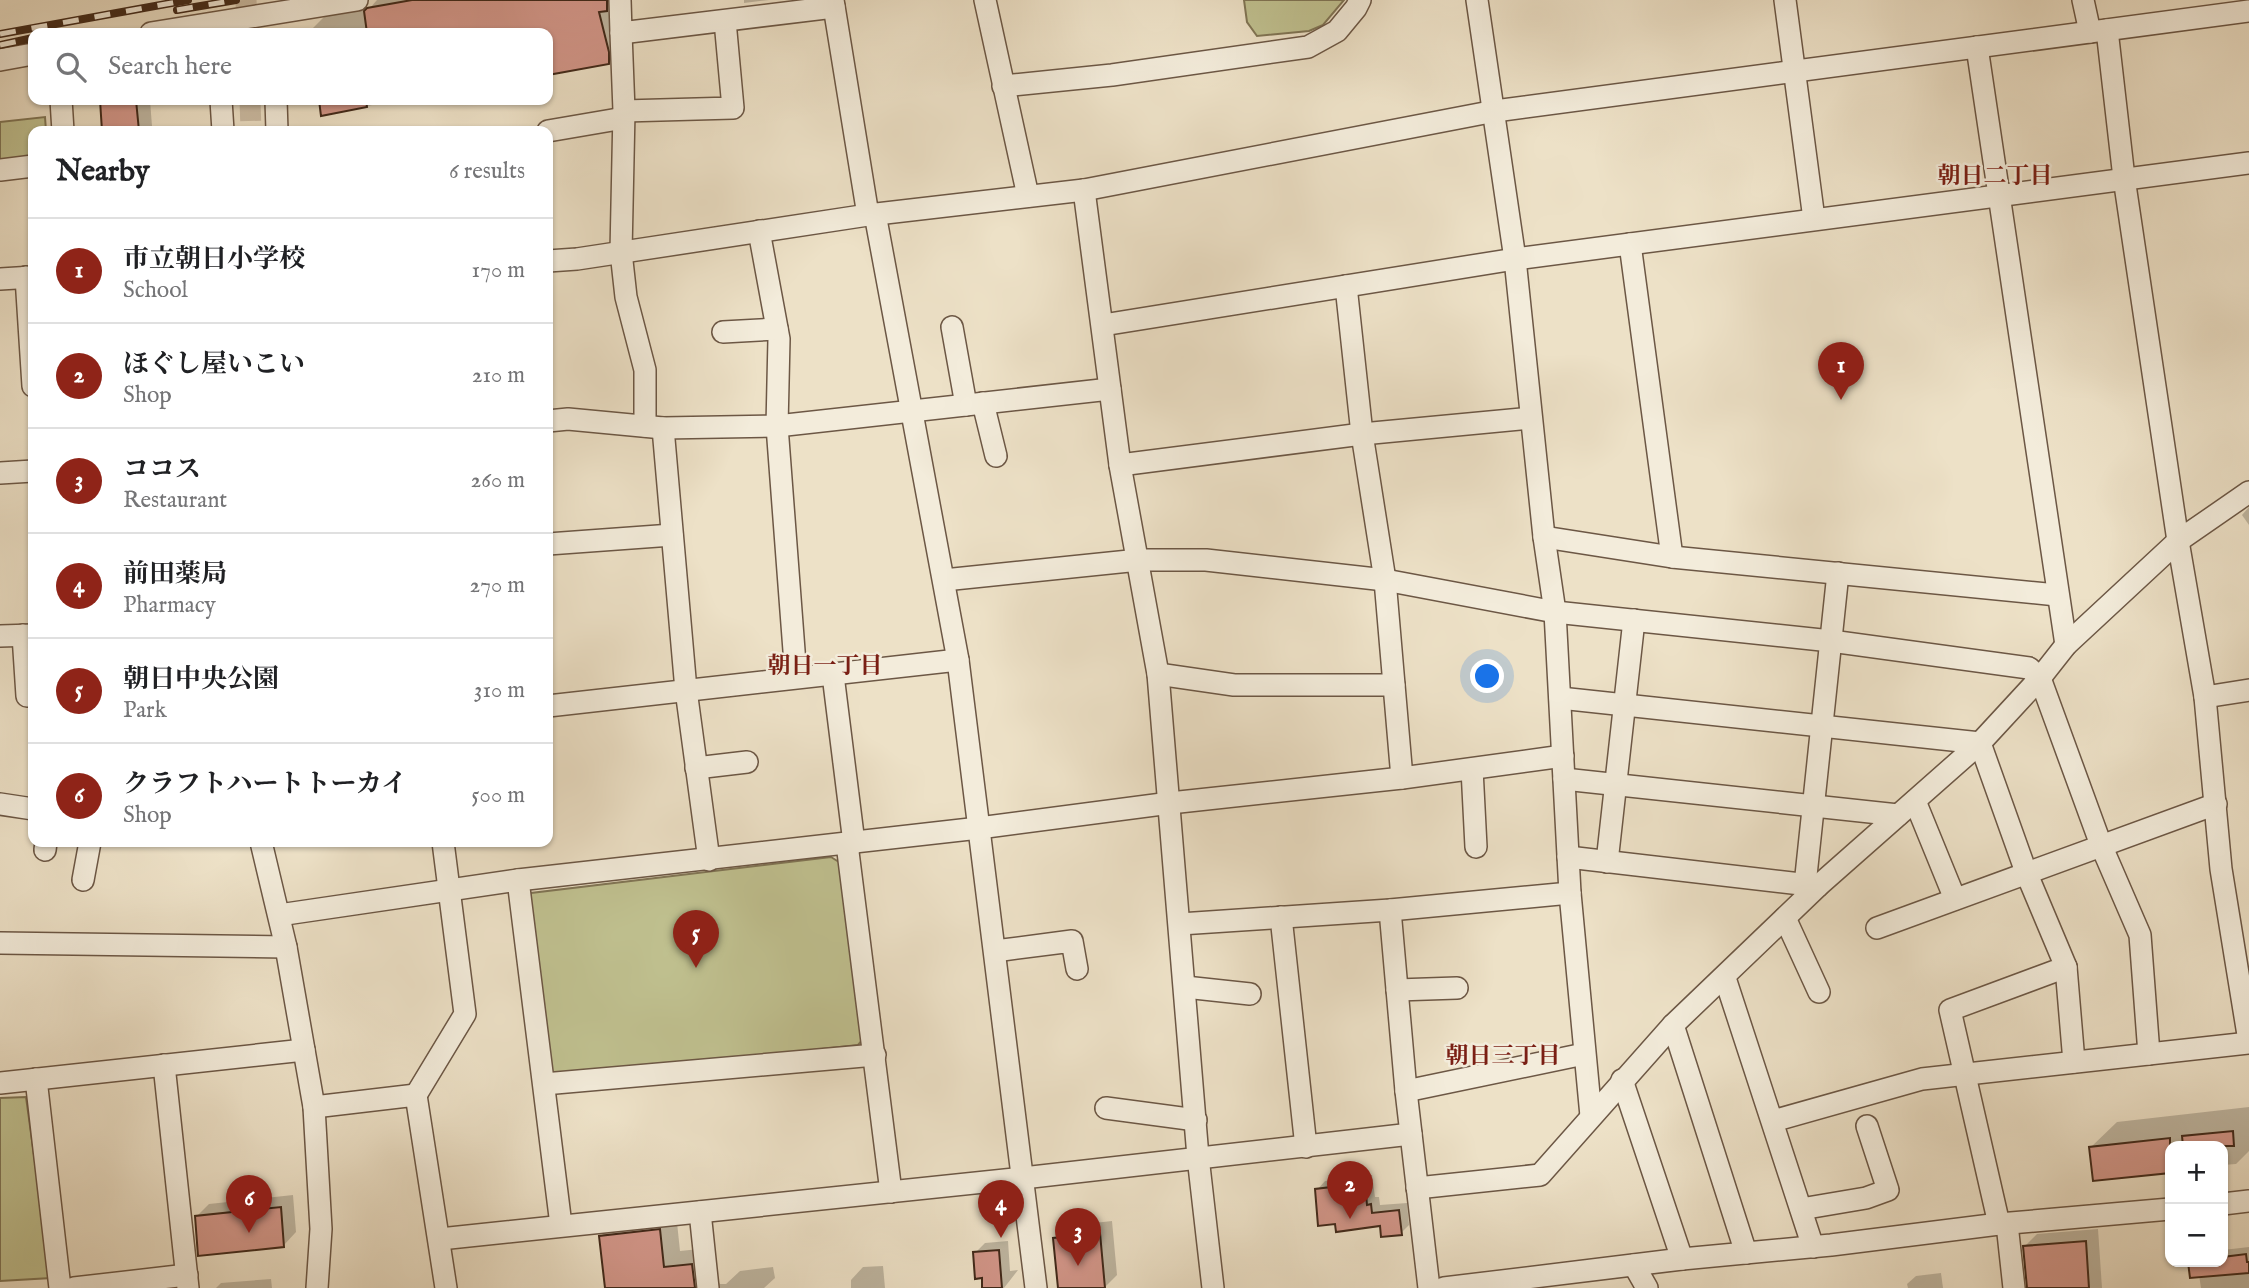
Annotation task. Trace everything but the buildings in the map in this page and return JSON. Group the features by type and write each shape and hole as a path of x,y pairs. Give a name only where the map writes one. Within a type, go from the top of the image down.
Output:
{"street":[{"path":"217,28 275,23 357,0"},
{"path":"620,0 624,115 621,252 626,297 645,370 672,534 686,690 709,860"},
{"path":"985,0 1028,196"},
{"path":"1003,86 1112,75 1308,47 1337,31 1360,0"},
{"path":"1477,0 1516,259 1544,537 1555,612 1570,893 1591,1116"},
{"path":"1785,0 1814,219"},
{"path":"1773,1121 1922,1079 2249,1042 2221,869 2205,697 2178,541 2124,178 2098,31 2082,0"},
{"path":"621,33 725,21 834,3 871,215 912,411 958,660 1036,1288"},
{"path":"553,260 871,215 1084,190 1495,111 2249,11"},
{"path":"553,130 624,115 733,108 725,21"},
{"path":"1977,47 2066,645"},
{"path":"0,60 28,55"},
{"path":"61,105 63,126"},
{"path":"221,105 223,126"},
{"path":"276,105 277,126"},
{"path":"1103,325 1516,259 2249,163"},
{"path":"0,170 28,167"},
{"path":"1084,190 1120,465 1158,674 1199,1157 1213,1288"},
{"path":"759,231 779,339 778,426 796,677"},
{"path":"1630,244 1672,556"},
{"path":"0,279 28,277"},
{"path":"1346,286 1362,434 1385,580 1402,778"},
{"path":"952,327 975,404 996,456"},
{"path":"723,332 777,329"},
{"path":"553,420 568,419 654,427 778,426 1110,389"},
{"path":"1120,465 1362,434 1531,418"},
{"path":"0,473 28,471"},
{"path":"1417,1188 1540,1175 1673,1025 1786,918 1812,886 1980,743 2040,678 2066,645 2178,541 2249,492"},
{"path":"553,544 672,534"},
{"path":"1544,537 1672,556 2057,594"},
{"path":"944,580 1139,560 1206,560 1385,580 1555,612 1831,640 2029,668 2040,678 2101,845 2140,935 2149,1054"},
{"path":"1812,886 1813,806 1838,573"},
{"path":"1607,862 1634,620"},
{"path":"0,636 28,635 27,696"},
{"path":"553,705 958,660"},
{"path":"1158,674 1234,685 1394,685"},
{"path":"833,675 891,1192"},
{"path":"2205,697 2249,690"},
{"path":"1560,698 1980,743"},
{"path":"1980,743 2026,873 2066,967 2074,1062"},
{"path":"279,915 518,880 1402,778 1563,756"},
{"path":"696,768 747,762"},
{"path":"1472,769 1476,847"},
{"path":"1564,779 1898,815"},
{"path":"1914,800 1955,899"},
{"path":"0,804 28,808"},
{"path":"1877,928 2216,804"},
{"path":"83,880 89,847"},
{"path":"262,847 286,947 314,1107 321,1228 317,1288"},
{"path":"444,847 465,1014 416,1096 446,1288"},
{"path":"1568,857 1812,886"},
{"path":"518,880 561,1225"},
{"path":"1180,925 1390,910 1570,893"},
{"path":"1390,910 1406,1091 1429,1288"},
{"path":"1281,917 1306,1147"},
{"path":"1786,918 1819,992"},
{"path":"995,951 1072,941 1077,968"},
{"path":"0,943 286,947"},
{"path":"2014,1288 2003,1224 1950,1010 2066,967"},
{"path":"1725,978 1813,1247"},
{"path":"1185,987 1250,994"},
{"path":"1397,990 1457,988"},
{"path":"1673,1025 1746,1253"},
{"path":"0,1083 304,1051"},
{"path":"1406,1091 1584,1054"},
{"path":"544,1084 874,1055"},
{"path":"74,1288 188,1281 164,1065"},
{"path":"36,1079 61,1288"},
{"path":"1622,1080 1682,1259"},
{"path":"314,1107 416,1096"},
{"path":"1106,1108 1196,1120"},
{"path":"1801,1209 1866,1198 1888,1190 1867,1126"},
{"path":"440,1239 1411,1134"},
{"path":"2228,1203 2249,1201"},
{"path":"1444,1288 1521,1283 1682,1259 2165,1209"},
{"path":"700,1212 708,1288"},
{"path":"1634,1265 1647,1288"}],"green space":[{"path":"1244,0 1344,0 1323,25 1309,31 1257,36 1247,22"},
{"path":"45,117 46,126 28,126 28,157 0,160 0,122"},
{"path":"831,857 842,864 864,1038 858,1045 558,1078 550,1073 529,897 531,893"},
{"path":"26,1097 51,1278 0,1281 0,1098"}],"tunnel":[{"path":"246,0 247,28"},
{"path":"250,105 251,126"}],"railway":[{"path":"33,28 188,0"},
{"path":"177,10 236,0"},
{"path":"0,34 28,29"},
{"path":"0,45 28,39"}],"place":[{"name":"市立朝日小学校","path":"1841,400"},
{"name":"朝日中央公園","path":"696,968"},
{"name":"ほぐし屋いこい","path":"1350,1219"},
{"name":"クラフトハートトーカイ","path":"249,1233"},
{"name":"前田薬局","path":"1001,1238"},
{"name":"ココス","path":"1078,1266"}],"district":[{"name":"朝日二丁目","path":"1995,175"},
{"name":"朝日一丁目","path":"825,665"},
{"name":"朝日三丁目","path":"1503,1055"}]}
